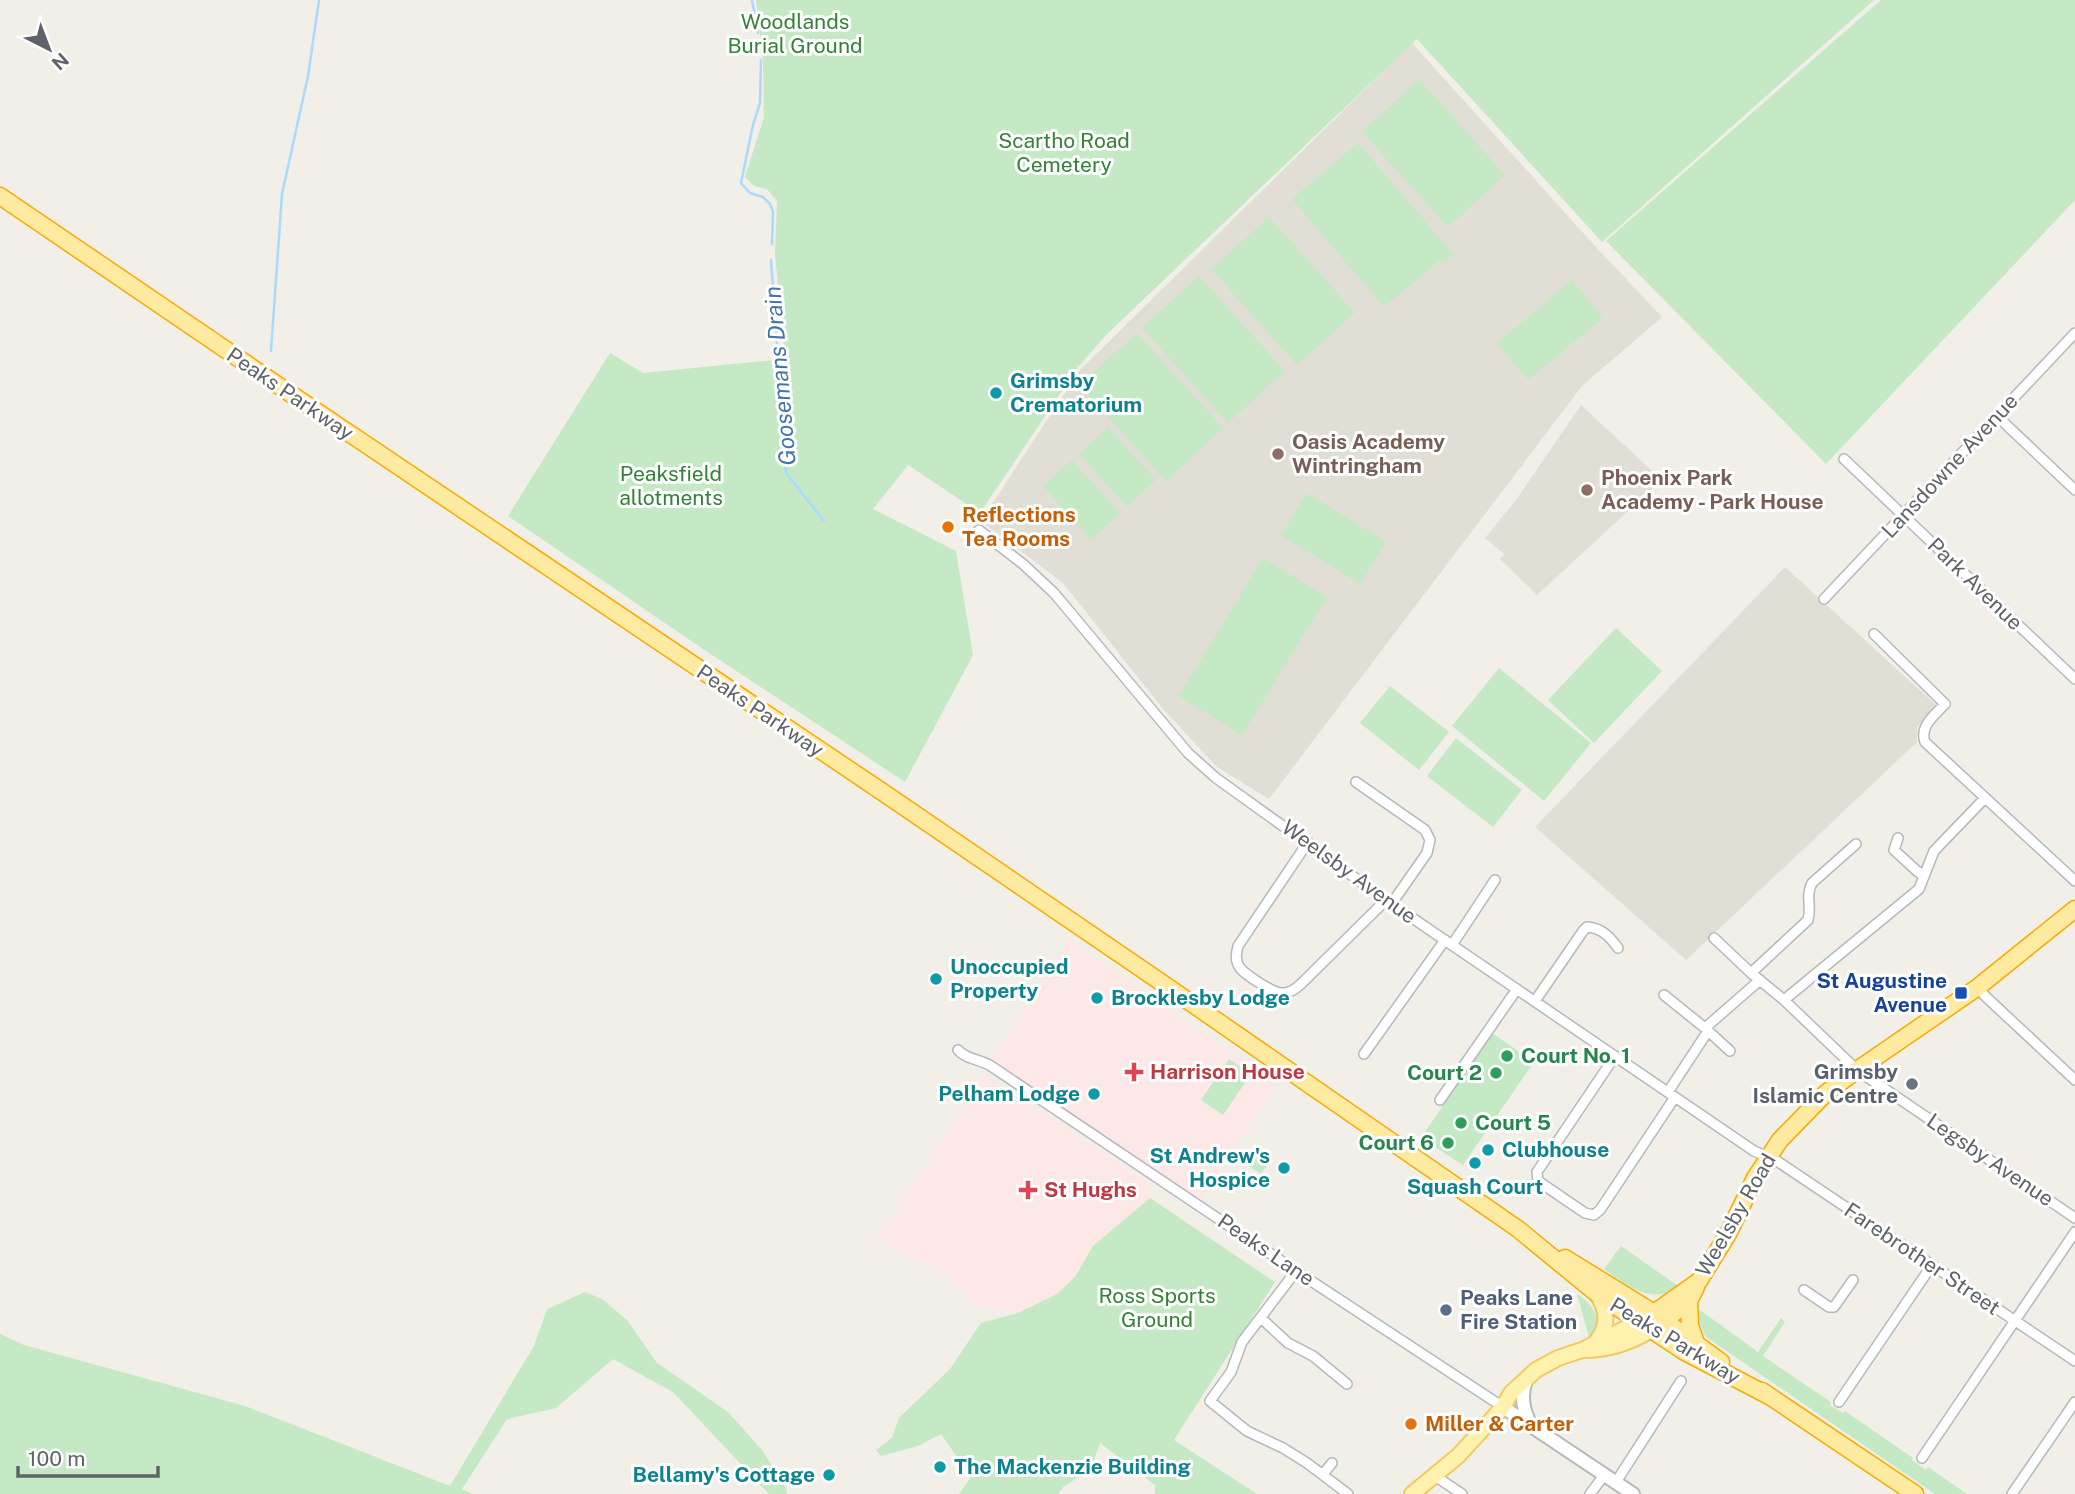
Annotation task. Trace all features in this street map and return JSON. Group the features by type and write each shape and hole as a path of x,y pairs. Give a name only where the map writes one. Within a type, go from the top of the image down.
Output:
{"highway":[{"name":"Peaks Parkway","path":"0,196 881,791 1392,1141 1652,1322 1685,1352 1769,1396"},
{"name":"Weelsby Road","path":"1652,1322 1699,1281 1723,1242 1755,1178 1780,1140 1797,1121 1826,1093 1978,987 2075,909"},
{"name":"Peaks Parkway","path":"1518,1230 1596,1293 1696,1343 1769,1396 1915,1494"},
{"path":"1696,1343 1690,1326 1689,1301 1699,1281"},
{"path":"1652,1322 1689,1301"}],"main road":[{"path":"1596,1293 1603,1303 1606,1320 1602,1334 1596,1342"},
{"name":"Weelsby Road","path":"1412,1494 1458,1456 1503,1407 1511,1393 1536,1370 1596,1342 1652,1322"},
{"name":"Weelsby Road","path":"1582,1350 1603,1350 1625,1343 1652,1322"},
{"path":"1528,1377 1522,1394 1524,1411 1531,1426"},
{"path":"1503,1407 1633,1494"}],"street":[{"name":"Lansdowne Avenue","path":"1825,599 2075,333"},
{"path":"1997,416 2075,490"},
{"name":"Park Avenue","path":"1844,459 2075,679"},
{"name":"Weelsby Avenue","path":"979,530 1023,564 1054,593 1188,753 1216,779 1389,902 1754,1151 1770,1156"},
{"path":"1874,634 1945,704 1923,731 1929,746 2075,881"},
{"path":"1308,842 1238,946 1236,959 1242,970 1280,994 1288,993 1303,983 1389,902 1430,847 1430,840 1424,830 1356,782"},
{"path":"1784,1000 1919,889 1934,851 1985,798"},
{"path":"1898,838 1894,850 1924,876"},
{"path":"1751,973 1808,920 1811,909 1808,890 1812,883 1856,844"},
{"path":"1364,1054 1496,880"},
{"path":"1535,1001 1587,927 1608,935 1618,948"},
{"name":"Legsby Avenue","path":"1714,938 1857,1070 2075,1218"},
{"path":"1615,1056 1537,1172 1538,1181 1585,1213 1594,1215 1600,1210 1671,1094 1707,1029 1760,980"},
{"path":"1978,987 2075,1080"},
{"path":"1440,1100 1517,989"},
{"path":"1664,995 1730,1051"},
{"name":"Peaks Lane","path":"958,1050 964,1058 981,1060 991,1066 1503,1407"},
{"name":"Farebrother Street","path":"1770,1156 2075,1361"},
{"path":"1922,1458 2075,1231"},
{"path":"1839,1402 1932,1265"},
{"path":"1296,1271 1242,1342 1231,1372 1210,1401 1247,1431 1283,1448 1348,1494"},
{"path":"1804,1290 1829,1307 1834,1307 1853,1280"},
{"path":"1261,1318 1288,1343 1313,1356 1347,1384"},
{"path":"1590,1494 1610,1478 1681,1381"},
{"path":"2012,1494 2075,1402"},
{"path":"1323,1474 1332,1463"},
{"path":"1435,1476 1462,1494"}],"shaded area":[{"name":"Oasis Academy Wintringham","path":"1412,43 1662,317 1582,386 1269,799 1217,767 1164,710 1063,583 981,521 1080,370"},
{"name":"Phoenix Park Academy - Park House","path":"1581,405 1662,480 1537,595 1500,559 1504,554 1485,538 1516,500"},
{"path":"1785,567 1936,705 1917,727 1917,742 1686,960 1535,827"},
{"name":"Harrison House","path":"1069,940 1277,1084 1200,1200 991,1060"},
{"name":"St Hughs","path":"985,1074 1145,1181 1150,1198 1093,1246 1075,1277 1057,1294 1018,1313 978,1305 946,1275 928,1264 896,1252 876,1238"}],"green space":[{"path":"756,0 1874,0 1602,242 1417,39 1106,335 1078,367 980,513 908,465 873,509 956,551 973,655 905,782 508,516 610,353 643,373 785,359 775,253 777,201 767,189 754,186 745,177 764,117 763,60"},
{"path":"1881,0 2075,0 2075,200 1826,464 1606,241"},
{"path":"1419,79 1505,175 1448,227 1362,132"},
{"path":"1358,143 1453,254 1443,263 1440,260 1384,307 1292,199"},
{"path":"1269,217 1355,313 1297,365 1211,269"},
{"path":"1199,276 1285,371 1228,423 1142,328"},
{"path":"1572,280 1603,318 1528,380 1497,343"},
{"path":"1137,333 1223,428 1166,481 1079,385"},
{"path":"1108,427 1156,480 1127,507 1079,454"},
{"path":"1072,460 1120,513 1091,540 1043,486"},
{"path":"1307,493 1386,542 1360,584 1281,535"},
{"path":"1263,558 1327,597 1242,735 1179,696"},
{"path":"1616,628 1662,671 1594,743 1548,700"},
{"path":"1499,668 1591,743 1544,801 1452,726"},
{"path":"1390,686 1449,732 1419,770 1360,723"},
{"path":"1456,738 1522,790 1493,827 1427,776"},
{"path":"1492,1033 1534,1062 1463,1165 1421,1138"},
{"path":"1229,1059 1251,1074 1223,1115 1201,1100"},
{"path":"1252,1155 1267,1165 1261,1174 1246,1164"},
{"name":"Ross Sports Ground","path":"1150,1198 1275,1282 1174,1440 1257,1494 1155,1494 1155,1485 1100,1443 1090,1470 1063,1487 1058,1494 959,1494 971,1477 941,1434 918,1446 881,1456 876,1450 892,1438 899,1418 950,1369 981,1323 1018,1313 1057,1294 1075,1277 1093,1246"},
{"path":"1621,1246 1681,1288 1670,1293 1649,1294 1613,1276 1604,1269"},
{"path":"585,1292 602,1299 627,1320 657,1363 728,1412 762,1450 787,1494 769,1494 673,1392 613,1359 556,1408 507,1419 462,1489 473,1494 0,1494 0,1334 24,1345 245,1406 450,1486 534,1346 547,1309"},
{"path":"1577,1294 1588,1302 1598,1320 1595,1332 1589,1337"},
{"path":"1700,1310 1758,1352 1781,1318 1785,1322 1763,1356 1831,1402 1830,1405 1843,1413 1845,1411 1913,1458 1912,1460 1926,1470 1928,1467 1967,1494 1935,1494 1706,1337 1698,1319"}],"waterway":[{"path":"271,351 282,194 308,76 319,0"},
{"name":"Goosemans Drain","path":"752,0 758,33"},
{"name":"Goosemans Drain","path":"761,60 760,103 741,183 750,193 763,197 770,204 773,212 772,244"},
{"name":"Goosemans Drain","path":"771,260 786,473 824,521"}],"place":[{"name":"Grimsby Crematorium","path":"996,393"},
{"name":"Oasis Academy Wintringham","path":"1278,454"},
{"name":"Phoenix Park Academy - Park House","path":"1587,490"},
{"name":"Reflections Tea Rooms","path":"948,527"},
{"name":"Unoccupied Property","path":"936,979"},
{"name":"St Augustine Avenue","path":"1961,993"},
{"name":"Brocklesby Lodge","path":"1097,998"},
{"name":"Court No. 1","path":"1507,1056"},
{"name":"Harrison House","path":"1134,1072"},
{"name":"Court 2","path":"1496,1073"},
{"name":"Grimsby Islamic Centre","path":"1912,1084"},
{"name":"Pelham Lodge","path":"1094,1094"},
{"name":"Court 5","path":"1461,1123"},
{"name":"Court 6","path":"1448,1143"},
{"name":"Clubhouse","path":"1488,1150"},
{"name":"Squash Court","path":"1475,1163"},
{"name":"St Andrew's Hospice","path":"1284,1168"},
{"name":"St Hughs","path":"1028,1190"},
{"name":"Peaks Lane Fire Station","path":"1446,1310"},
{"name":"Miller & Carter","path":"1411,1424"},
{"name":"The Mackenzie Building","path":"940,1467"},
{"name":"Bellamy's Cottage","path":"829,1475"}],"park label":[{"name":"Woodlands Burial Ground","path":"795,34"},
{"name":"Scartho Road Cemetery","path":"1064,153"},
{"name":"Peaksfield allotments","path":"671,486"}]}
